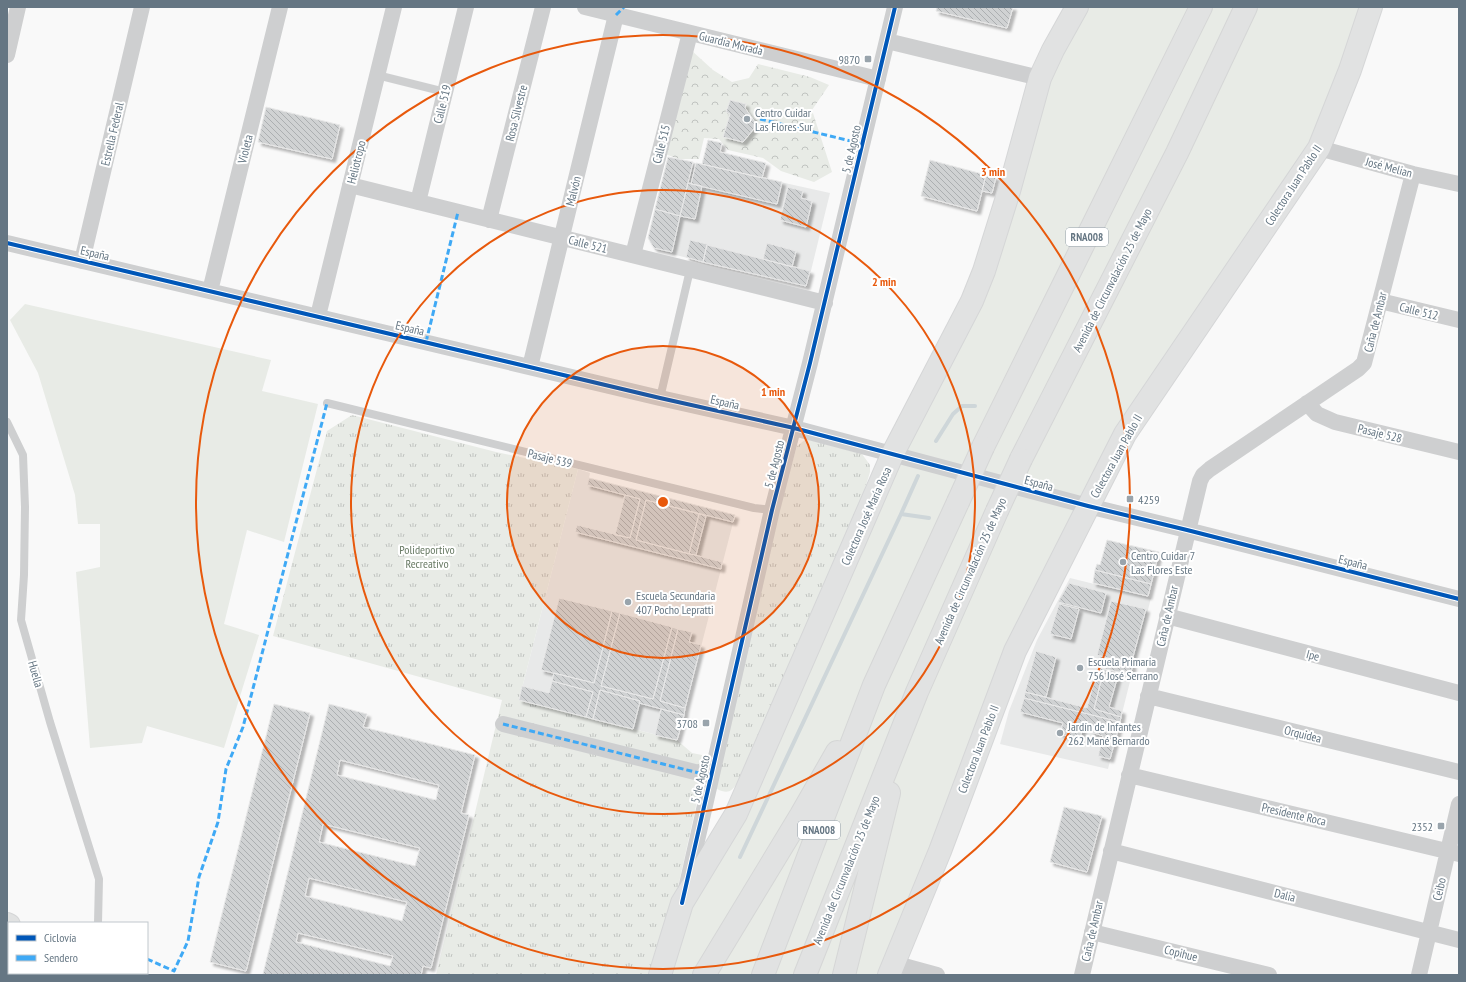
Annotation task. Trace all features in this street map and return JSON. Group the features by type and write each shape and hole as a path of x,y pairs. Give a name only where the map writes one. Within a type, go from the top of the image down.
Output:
{"main road":[{"name":"Colectora José María Rosa","path":"660,975 682,903 736,814 893,453 972,301 982,277 1009,191 1040,78 1053,50 1077,7"},
{"name":"RNA008","path":"763,975 874,685 983,447 1201,7"},
{"name":"Avenida de Circunvalación 25 de Mayo","path":"805,975 917,692 997,511 1021,460 1177,153 1246,7"},
{"path":"1177,153 1261,7"},
{"name":"Colectora Juan Pablo II","path":"891,969 940,851 1015,651 1126,434 1319,148 1350,70 1371,7"},
{"path":"704,975 801,815 874,685"},
{"path":"844,975 885,809 917,692"}],"street":[{"path":"7,55 18,7"},
{"name":"Estrella Federal","path":"82,260 142,7"},
{"name":"Violeta","path":"210,291 280,7"},
{"name":"Heliotropo","path":"318,316 394,7"},
{"name":"Calle 519","path":"418,202 466,7"},
{"name":"Rosa Silvestre","path":"489,220 543,7"},
{"name":"Guardia Morada","path":"585,7 878,79"},
{"name":"5 de Agosto","path":"682,903 772,510 825,303 896,7"},
{"name":"Malvón","path":"530,367 616,15"},
{"name":"Calle 515","path":"632,255 690,33"},
{"path":"887,41 1040,78"},
{"name":"José Melian","path":"1319,148 1413,174 1459,184"},
{"name":"Caña de Ambar","path":"1082,975 1187,530 1200,481 1203,475 1210,469 1358,369 1364,363 1413,174"},
{"name":"Calle 521","path":"350,185 825,303"},
{"name":"España","path":"7,242 660,398 794,428 893,453 1088,506 1459,599"},
{"name":"Calle 512","path":"1380,301 1459,320"},
{"name":"Pasaje 528","path":"1308,403 1318,414 1335,422 1459,452"},
{"name":"Ipe","path":"1167,616 1459,693"},
{"name":"Orquidea","path":"1148,696 1459,772"},
{"path":"502,724 712,776"},
{"name":"Presidente Roca","path":"1129,775 1453,852"},
{"name":"Ceibo","path":"1419,975 1429,932 1453,852 1459,804"},
{"name":"Dalia","path":"1111,851 1459,940"},
{"name":"Copihue","path":"1092,932 1269,975"},
{"path":"891,969 937,975"}],"lane":[{"path":"377,75 445,92"},
{"path":"660,398 690,270"},
{"name":"Pasaje 539","path":"327,403 754,508 772,510"},
{"name":"Huella","path":"7,422 23,455 25,507 24,575 21,620 50,722 99,879 98,922"}],"shaded area":[{"path":"668,157 830,193 807,287 655,250 648,238"},
{"name":"Escuela Secundaria 407 Pocho Lepratti","path":"578,469 590,473 589,478 735,515 677,740 519,700"},
{"name":"Escuela Primaria 756 José Serrano","path":"1070,578 1151,598 1108,769 1000,744 1009,711 1037,640"}],"green space":[{"path":"1077,7 1371,7 1319,148 1077,527 889,975 660,975 736,814 1009,191"},
{"path":"691,50 713,70 732,82 749,78 758,64 810,77 829,85 812,110 832,172 814,182 781,171 763,158 728,150 719,139 704,138 699,159 679,159 665,154"},
{"path":"25,304 271,360 262,391 318,404 284,542 247,530 224,624 259,635 224,748 147,726 142,743 90,748 76,572 100,567 100,524 78,524 75,495 38,373 10,320"},
{"name":"Polideportivo Recreativo","path":"352,415 496,452 578,469 519,700 677,740 692,753 707,756 671,919 654,975 436,975 502,700 273,636 327,431"},
{"path":"806,439 862,454 870,465 870,472 863,495 737,783 731,790 726,792 717,789 715,783 784,491 797,446"}],"building":[{"path":"937,7 1013,7 1007,28 936,11"},
{"path":"730,100 746,104 745,108 757,125 743,142 723,137 730,114 726,112"},
{"path":"266,107 340,125 332,159 258,142"},
{"path":"708,140 722,143 720,152 766,163 762,178 702,164"},
{"path":"668,157 693,162 680,216 655,209"},
{"path":"930,160 986,175 977,211 921,196"},
{"path":"696,163 782,182 777,204 691,184"},
{"path":"986,175 996,177 992,193 982,191"},
{"path":"688,183 702,186 695,219 680,216"},
{"path":"788,187 803,191 801,198 812,201 806,227 780,220"},
{"path":"655,209 680,216 672,252 654,248 648,238"},
{"path":"690,240 707,244 703,262 686,257"},
{"path":"767,243 796,251 792,267 763,259"},
{"path":"707,245 810,271 806,286 703,262"},
{"path":"589,478 735,515 733,522 646,500 636,540 722,562 721,569 575,532 577,525 630,538 640,499 587,485"},
{"path":"625,495 640,499 630,538 615,535"},
{"path":"646,500 699,514 689,554 636,540"},
{"path":"699,514 706,516 696,555 689,554"},
{"path":"1107,540 1159,552 1151,584 1095,570 1097,564 1100,565"},
{"path":"1095,570 1151,584 1148,596 1093,583"},
{"path":"1069,583 1106,593 1101,613 1058,602"},
{"path":"559,598 612,611 594,683 541,670"},
{"path":"1111,601 1146,609 1131,664 1097,655"},
{"path":"1059,604 1079,609 1071,639 1050,634"},
{"path":"612,611 620,613 601,686 653,699 672,627 678,629 660,701 685,708 684,715 639,703 640,701 600,690 593,719 586,717 593,692 552,681 554,673 594,683"},
{"path":"620,613 672,627 653,699 601,686"},
{"path":"678,629 692,632 689,642 701,645 685,708 660,701"},
{"path":"1036,651 1056,657 1046,697 1025,692"},
{"path":"1100,656 1133,665 1130,675 1098,667"},
{"path":"1098,667 1104,669 1094,709 1121,717 1120,722 1024,698 1025,692 1087,708"},
{"path":"1104,669 1119,672 1109,707 1122,711 1121,717 1094,709"},
{"path":"552,681 593,692 586,717 519,700 522,686 549,693"},
{"path":"600,690 640,701 633,729 593,719"},
{"path":"1024,698 1120,722 1110,759 1098,756 1103,736 1091,732 1092,728 1083,726 1080,739 1060,734 1063,723 1020,712"},
{"path":"274,704 310,713 246,971 210,962"},
{"path":"329,704 367,714 363,727 475,755 461,813 469,815 431,968 423,966 421,975 263,974","holes":["340,760 439,785 436,800 337,775","323,824 420,848 415,866 319,842","309,878 407,902 402,921 305,896","298,933 393,956 390,966 296,942"]},
{"path":"661,709 684,715 677,740 655,735"},
{"path":"1064,807 1102,816 1087,872 1050,862"}],"waterway":[{"path":"936,441 953,414 962,406 975,406"},
{"path":"740,857 918,476"},
{"path":"901,514 929,518"}],"marked path":[{"path":"616,15 624,7"},
{"path":"760,119 863,144"},
{"path":"426,342 458,212"},
{"path":"148,959 174,971 188,941 199,877 218,822 226,769 243,727 327,403"},
{"path":"503,724 711,776"}],"cycle path":[{"path":"682,903 772,510 810,363 895,7"},
{"path":"7,243 660,398 794,428 1088,506 1459,599"}],"place":[{"name":"9870","path":"868,59"},
{"name":"Centro Cuidar Las Flores Sur","path":"747,119"},
{"name":"4259","path":"1130,499"},
{"name":"Centro Cuidar 7 Las Flores Este","path":"1123,562"},
{"name":"Escuela Secundaria 407 Pocho Lepratti","path":"628,602"},
{"name":"Escuela Primaria 756 José Serrano","path":"1080,668"},
{"name":"3708","path":"706,723"},
{"name":"Jardín de Infantes 262 Mané Bernardo","path":"1060,733"},
{"name":"2352","path":"1441,826"}]}
